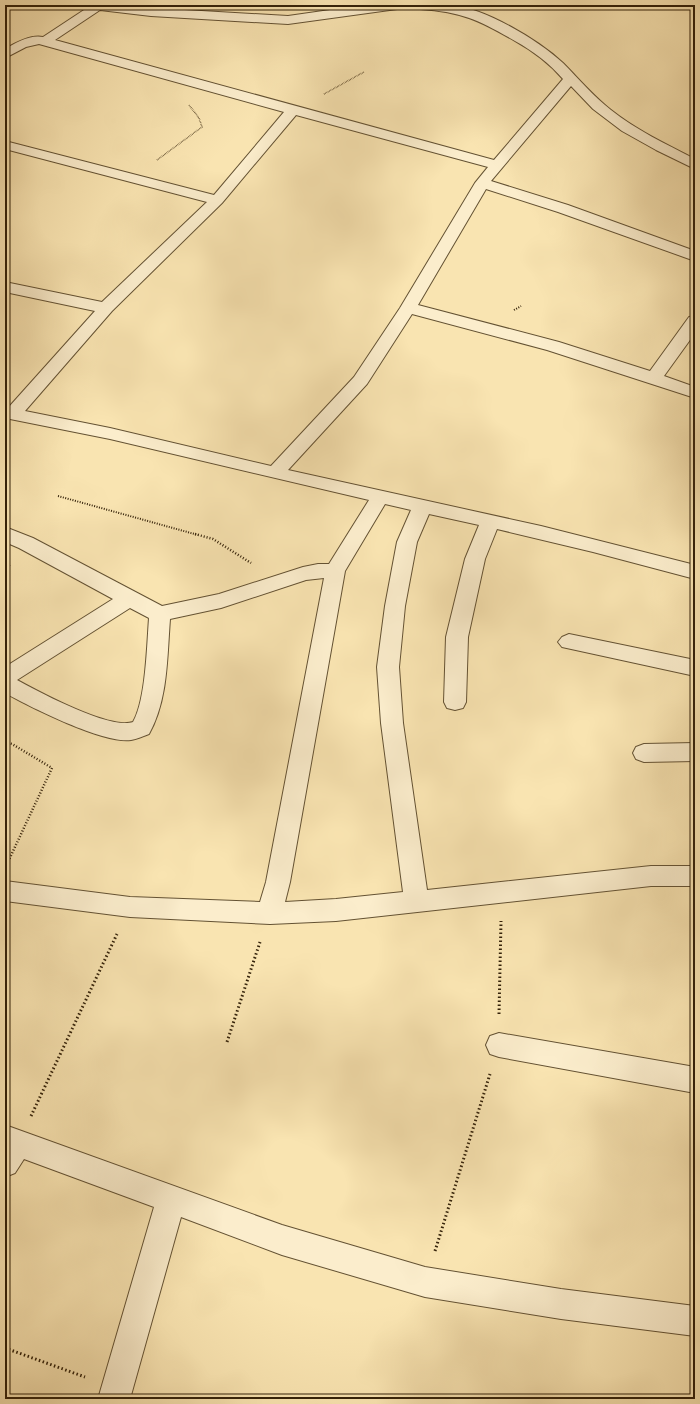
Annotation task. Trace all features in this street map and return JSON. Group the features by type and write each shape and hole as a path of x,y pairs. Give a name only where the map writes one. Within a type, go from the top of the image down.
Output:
{"street":[{"path":"44,42 94,5 152,12 288,20 308,19 397,5"},
{"path":"420,5 459,10 481,16 499,24 543,52 588,98 617,121 633,132 695,165"},
{"path":"5,54 22,44 39,40 166,76 497,165"},
{"path":"275,473 361,380 408,308 482,183 570,79"},
{"path":"9,414 106,308 217,200 293,110"},
{"path":"5,145 217,200"},
{"path":"482,183 542,200 695,256"},
{"path":"5,287 106,308"},
{"path":"408,308 489,327 654,378 695,393"},
{"path":"654,378 695,321"},
{"path":"9,414 121,436 275,473 626,552 695,572"},
{"path":"270,913 278,882 329,612 335,571 380,497"},
{"path":"417,902 392,723 388,667 395,606 407,542 422,506"},
{"path":"455,702 456,638 475,559 490,522"},
{"path":"5,534 26,543 129,599 160,614 221,601 303,574 318,571 335,571"},
{"path":"5,677 129,599"},
{"path":"5,683 24,694 83,721 117,731 126,732 139,729 144,724 149,708 156,669 160,614"},
{"path":"569,642 695,668"},
{"path":"644,753 695,752"},
{"path":"5,891 130,906 270,913 336,910 651,876 695,876"},
{"path":"499,1045 695,1080"},
{"path":"9,1148 171,1200 282,1240 425,1282 561,1304 695,1321"},
{"path":"116,1394 171,1200"}],"path":[{"path":"357,76 364,72"},
{"path":"135,178 202,127 199,118 166,76"},
{"path":"58,496 213,539 280,582"},
{"path":"5,742 12,744 52,768 5,869"},
{"path":"425,1282 499,1045 502,892"},
{"path":"9,1148 130,906"},
{"path":"227,1042 270,913"},
{"path":"5,1348 116,1394"}]}
